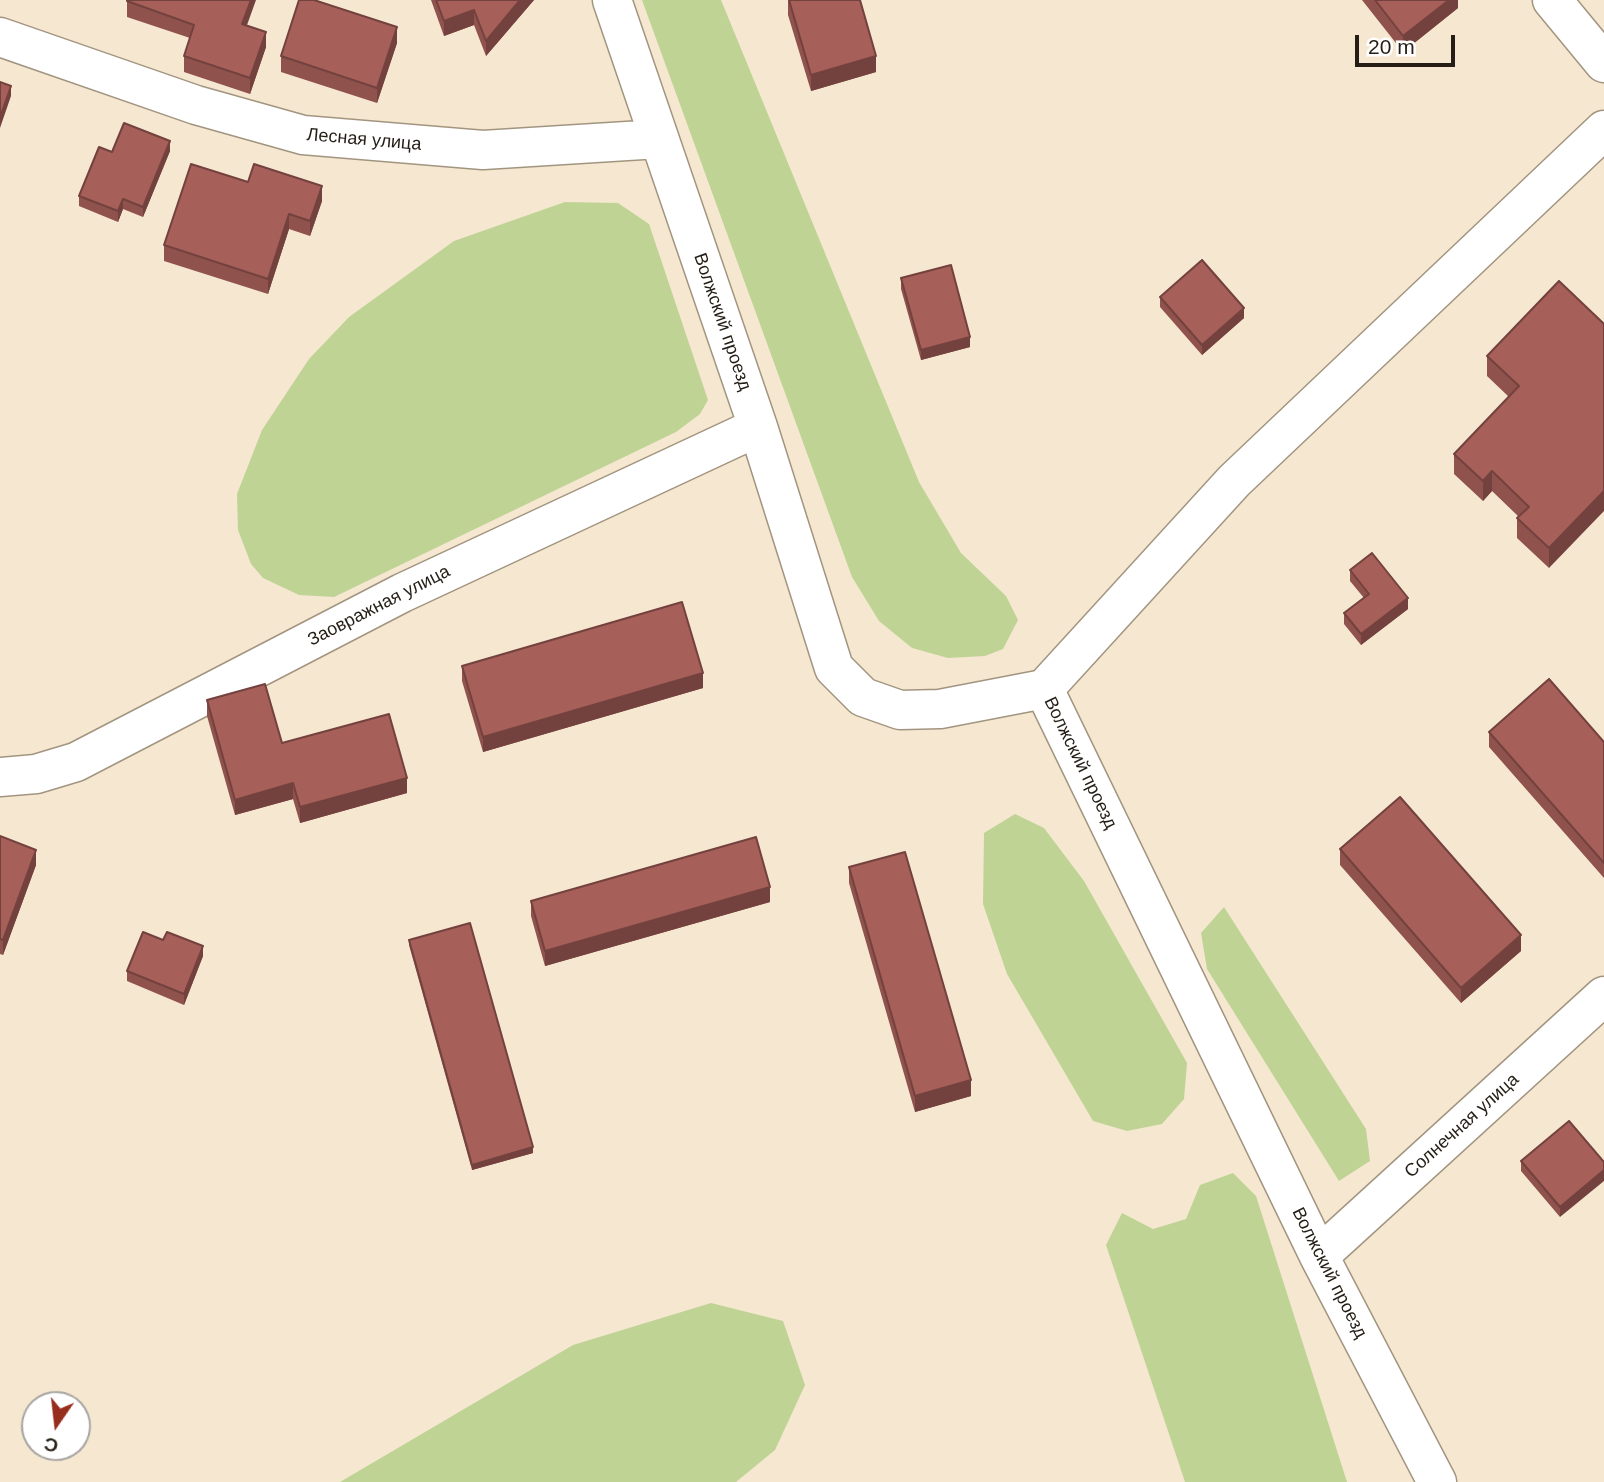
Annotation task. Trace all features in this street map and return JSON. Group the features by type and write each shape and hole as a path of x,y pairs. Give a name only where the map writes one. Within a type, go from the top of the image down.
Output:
{"street":[{"name":"Волжский проезд","path":"612,0 758,427 834,667 863,696 900,710 940,709 1044,689 1320,1256 1437,1482"},
{"path":"1552,0 1604,63"},
{"name":"Лесная улица","path":"0,37 196,105 303,135 483,150 659,139"},
{"path":"1044,689 1234,481 1604,130"},
{"name":"Заовражная улица","path":"0,777 36,774 76,762 402,593 758,427"},
{"name":"Солнечная улица","path":"1320,1256 1604,996"}],"green space":[{"path":"642,0 721,0 919,482 961,553 1006,596 1018,620 1003,649 985,656 948,658 912,648 879,621 852,577"},
{"path":"565,202 618,203 649,224 708,400 700,414 676,432 334,597 299,595 263,578 251,564 238,530 237,494 262,430 309,359 349,317 454,241"},
{"path":"1015,814 1044,828 1084,881 1187,1063 1184,1099 1162,1124 1127,1131 1093,1121 1007,974 983,904 984,833"},
{"path":"1224,907 1366,1129 1370,1161 1339,1181 1207,969 1201,933"},
{"path":"1233,1173 1256,1196 1347,1482 1185,1482 1106,1245 1122,1213 1153,1229 1186,1219 1200,1185"},
{"path":"711,1303 783,1321 805,1385 775,1450 736,1482 340,1482 573,1345"}],"building":[{"path":"127,0 251,0 242,24 266,32 250,78 184,56 194,25"},
{"path":"299,0 314,0 397,27 377,88 281,56"},
{"path":"436,0 520,0 486,41 474,10 444,21"},
{"path":"789,0 860,0 876,56 811,75"},
{"path":"1375,0 1449,0 1403,36"},
{"path":"0,82 11,86 0,118"},
{"path":"124,123 170,141 143,207 123,199 118,211 79,196 99,147 112,152"},
{"path":"191,164 248,182 254,164 322,186 310,221 289,214 268,279 164,245"},
{"path":"1202,260 1244,308 1202,345 1160,297"},
{"path":"951,265 970,337 921,350 901,278"},
{"path":"1559,281 1604,324 1604,491 1549,548 1517,518 1529,507 1492,471 1483,481 1454,454 1519,386 1487,356"},
{"path":"1372,553 1408,598 1361,634 1344,613 1369,594 1350,570"},
{"path":"682,602 703,673 483,737 462,666"},
{"path":"1549,679 1604,742 1604,863 1489,732"},
{"path":"265,684 282,743 389,714 407,778 300,807 293,783 235,800 207,700"},
{"path":"1400,797 1521,935 1461,988 1340,849"},
{"path":"0,836 36,850 3,940 0,939"},
{"path":"756,837 770,887 545,951 531,901"},
{"path":"905,852 971,1080 915,1096 849,867"},
{"path":"470,923 533,1147 472,1165 409,940"},
{"path":"143,932 163,940 167,932 203,946 184,994 127,971"},
{"path":"1569,1121 1604,1162 1604,1170 1560,1207 1521,1161"}]}
